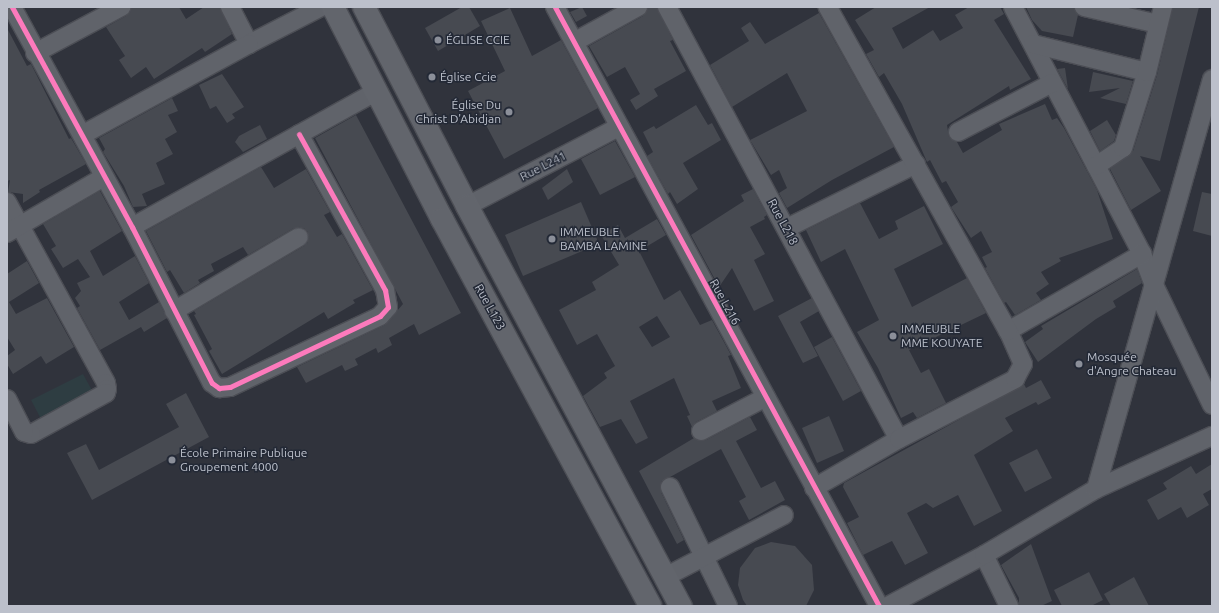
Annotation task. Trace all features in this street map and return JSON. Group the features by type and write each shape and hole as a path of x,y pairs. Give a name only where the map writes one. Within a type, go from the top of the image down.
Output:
{"main road":[{"name":"Rue L123","path":"333,7 376,92 650,606"},
{"path":"364,7 467,206 681,606"}],"street":[{"path":"12,7 35,53 132,227 212,384 219,388 230,387 380,316 388,307 385,290 299,134"},
{"path":"35,53 121,7"},
{"path":"230,7 249,44"},
{"path":"82,135 249,44 321,7"},
{"name":"Rue L216","path":"555,7 879,606"},
{"path":"574,42 638,7"},
{"name":"Rue L218","path":"667,7 899,438"},
{"path":"814,488 899,438 1015,379 1022,364 1008,331 828,7"},
{"path":"1013,7 1142,254 1154,285 1212,405"},
{"path":"1084,7 1158,24"},
{"path":"1096,166 1122,148 1147,72 1163,7"},
{"path":"1033,44 1147,72"},
{"path":"1096,490 1154,285 1204,127 1212,79"},
{"path":"958,132 1052,83"},
{"path":"132,227 376,92"},
{"name":"Rue L241","path":"467,206 619,127"},
{"path":"787,228 916,164"},
{"path":"13,230 104,177"},
{"path":"7,202 13,230 106,383 107,389 106,393 31,434 24,432 7,399"},
{"path":"174,311 299,237"},
{"path":"1008,331 1142,254"},
{"path":"701,431 766,397"},
{"path":"888,606 984,555 1096,490 1212,436"},
{"path":"670,488 728,606"},
{"path":"665,578 705,559 784,516"},
{"path":"984,555 1009,606"}],"shaded area":[{"path":"83,374 94,394 42,421 31,400"}],"building":[{"path":"131,7 179,7 186,19 204,7 220,7 232,34 205,52 202,48 154,79 146,67 131,78 119,60 125,56 106,27 126,16"},
{"path":"462,7 469,7 480,26 438,51 425,28"},
{"path":"582,7 587,16 576,22 570,12"},
{"path":"648,7 657,7 673,40 670,41 686,71 654,89 658,96 636,110 630,100 640,94 625,67 607,77 589,46 643,16"},
{"path":"876,7 930,7 892,28 903,49 933,30 940,41 963,28 955,15 969,7 1000,7 1004,14 994,20 1031,79 1010,90 1009,86 947,125 949,137 957,142 963,153 1002,130 999,124 1045,104 1052,120 1057,118 1064,128 1097,190 1113,239 1059,258 1061,261 1041,272 1049,284 1036,293 1041,300 1015,315 1006,302 1004,303 985,268 987,267 982,257 992,252 981,231 971,238 951,207 958,202 946,181 942,183 930,160 927,162 902,104 884,73 879,77 866,54 874,50 855,20"},
{"path":"1026,7 1074,8 1078,15 1073,37 1042,31 1032,20"},
{"path":"1173,7 1199,7 1160,161 1140,156 1161,191 1131,210 1110,169 1133,151 1157,75"},
{"path":"510,8 532,56 561,40 598,108 504,159 468,91 505,71 481,21"},
{"path":"819,13 894,147 832,180 787,208 779,193 787,188 779,170 771,175 750,140 807,111 787,73 732,107 710,65 749,41 741,28 750,22 765,44"},
{"path":"7,28 27,66 31,64 69,139 71,138 86,164 39,190 40,192 23,203 23,194 8,192 10,180 7,181"},
{"path":"1065,68 1068,89 1057,69"},
{"path":"1093,72 1133,81 1126,104 1100,98 1120,88 1089,92"},
{"path":"222,74 244,107 232,114 235,118 227,123 216,106 210,109 199,85"},
{"path":"172,98 178,111 168,115 177,132 165,139 173,154 156,163 165,184 142,194 147,206 133,207 124,186 103,152 105,149 99,138"},
{"path":"696,105 708,125 712,123 721,140 683,163 698,189 677,204 670,192 668,194 647,156 653,152 643,132 654,126 656,129"},
{"path":"356,115 461,313 419,335 414,324 389,338 392,345 378,353 376,348 355,359 358,365 345,371 342,365 306,383 297,367 385,325 403,304 315,138"},
{"path":"1107,120 1116,135 1114,141 1100,151 1090,131"},
{"path":"260,125 267,139 243,152 235,142 239,136"},
{"path":"615,141 635,177 600,195 581,159"},
{"path":"261,167 274,188 306,169 330,212 324,215 337,237 342,234 373,290 353,300 355,303 328,319 324,312 222,374 209,351 212,349 194,315 196,314 194,311 304,246 308,242 308,232 304,228 294,228 248,255 243,247 211,264 214,271 198,280 200,283 184,293 170,270 167,272 146,231"},
{"path":"567,169 573,182 548,200 542,188"},
{"path":"753,189 767,215 764,217 765,219 750,227 765,254 754,260 774,301 754,311 732,268 719,287 691,235 744,201 741,195"},
{"path":"100,191 122,231 90,251 103,276 135,256 149,283 119,302 129,320 159,302 167,318 144,332 141,327 100,350 77,308 80,306 75,298 81,291 77,283 90,277 78,259 63,268 51,249 56,246 43,224"},
{"path":"1202,192 1212,194 1212,236 1193,231"},
{"name":"IMMEUBLE BAMBA LAMINE","path":"581,202 599,244 523,276 505,235"},
{"path":"860,203 879,239 898,229 895,221 924,206 943,244 894,269 912,307 967,278 986,313 909,350 921,373 929,369 946,403 917,418 913,412 901,418 878,368 857,332 879,320 845,249 821,262 806,230"},
{"path":"657,219 666,235 639,251 664,300 680,290 700,325 712,320 731,355 728,356 741,388 712,401 717,411 696,422 692,427 687,416 690,415 674,378 630,401 648,438 636,444 621,419 600,427 583,396 607,378 604,373 615,366 597,334 577,345 559,310 596,290 592,282 619,265 601,235 618,225 625,238","holes":["657,316 670,337 652,347 639,327"]},
{"path":"27,261 39,283 9,302 16,314 47,298 74,347 46,364 41,356 13,374 7,364 7,356 15,350 7,337 7,274"},
{"path":"1137,269 1142,283 1113,301 1116,307 1096,319 1038,362 1025,342 1043,329 1041,326"},
{"path":"812,298 819,311 800,322 818,356 803,363 778,316"},
{"path":"832,337 861,391 843,401 814,347"},
{"path":"1041,380 1051,398 1038,405 1036,402 1005,418 1013,431 974,455 1002,511 974,526 958,495 933,508 926,503 907,513 928,553 905,565 892,541 863,555 847,523 859,517 843,487 844,483 1024,384 1026,388"},
{"path":"186,393 209,437 92,500 67,453 86,444 99,470 179,427 166,404"},
{"path":"829,416 844,451 817,463 802,428"},
{"path":"750,417 757,430 736,441 761,488 775,481 785,500 749,520 739,501 746,497 721,449 661,482 661,492 684,540 677,544 639,471 694,438 700,441 706,440"},
{"path":"1037,449 1052,478 1025,492 1009,463"},
{"path":"1212,464 1212,489 1203,494 1209,505 1187,518 1181,507 1158,520 1147,500 1167,489 1163,483 1191,466 1196,474"},
{"path":"771,542 795,546 812,565 814,590 806,606 747,606 743,600 738,585 740,568 755,548"},
{"path":"1031,544 1052,601 1041,606 1019,606 1019,598 1001,565"},
{"path":"1089,572 1103,600 1091,606 1062,606 1054,590"},
{"path":"1134,577 1149,606 1111,606 1104,594"}],"cycle path":[{"path":"12,7 132,227 212,383 219,388 230,387 380,316 388,307 385,290 299,134"},
{"path":"555,7 879,606"}],"place":[{"name":"ÉGLISE CCIE","path":"438,40"},
{"name":"Église Ccie","path":"432,77"},
{"name":"Église Du Christ D'Abidjan","path":"509,112"},
{"name":"IMMEUBLE BAMBA LAMINE","path":"552,239"},
{"name":"IMMEUBLE MME KOUYATE","path":"893,336"},
{"name":"Mosquée d'Angre Chateau","path":"1079,364"},
{"name":"École Primaire Publique Groupement 4000","path":"172,460"}]}
